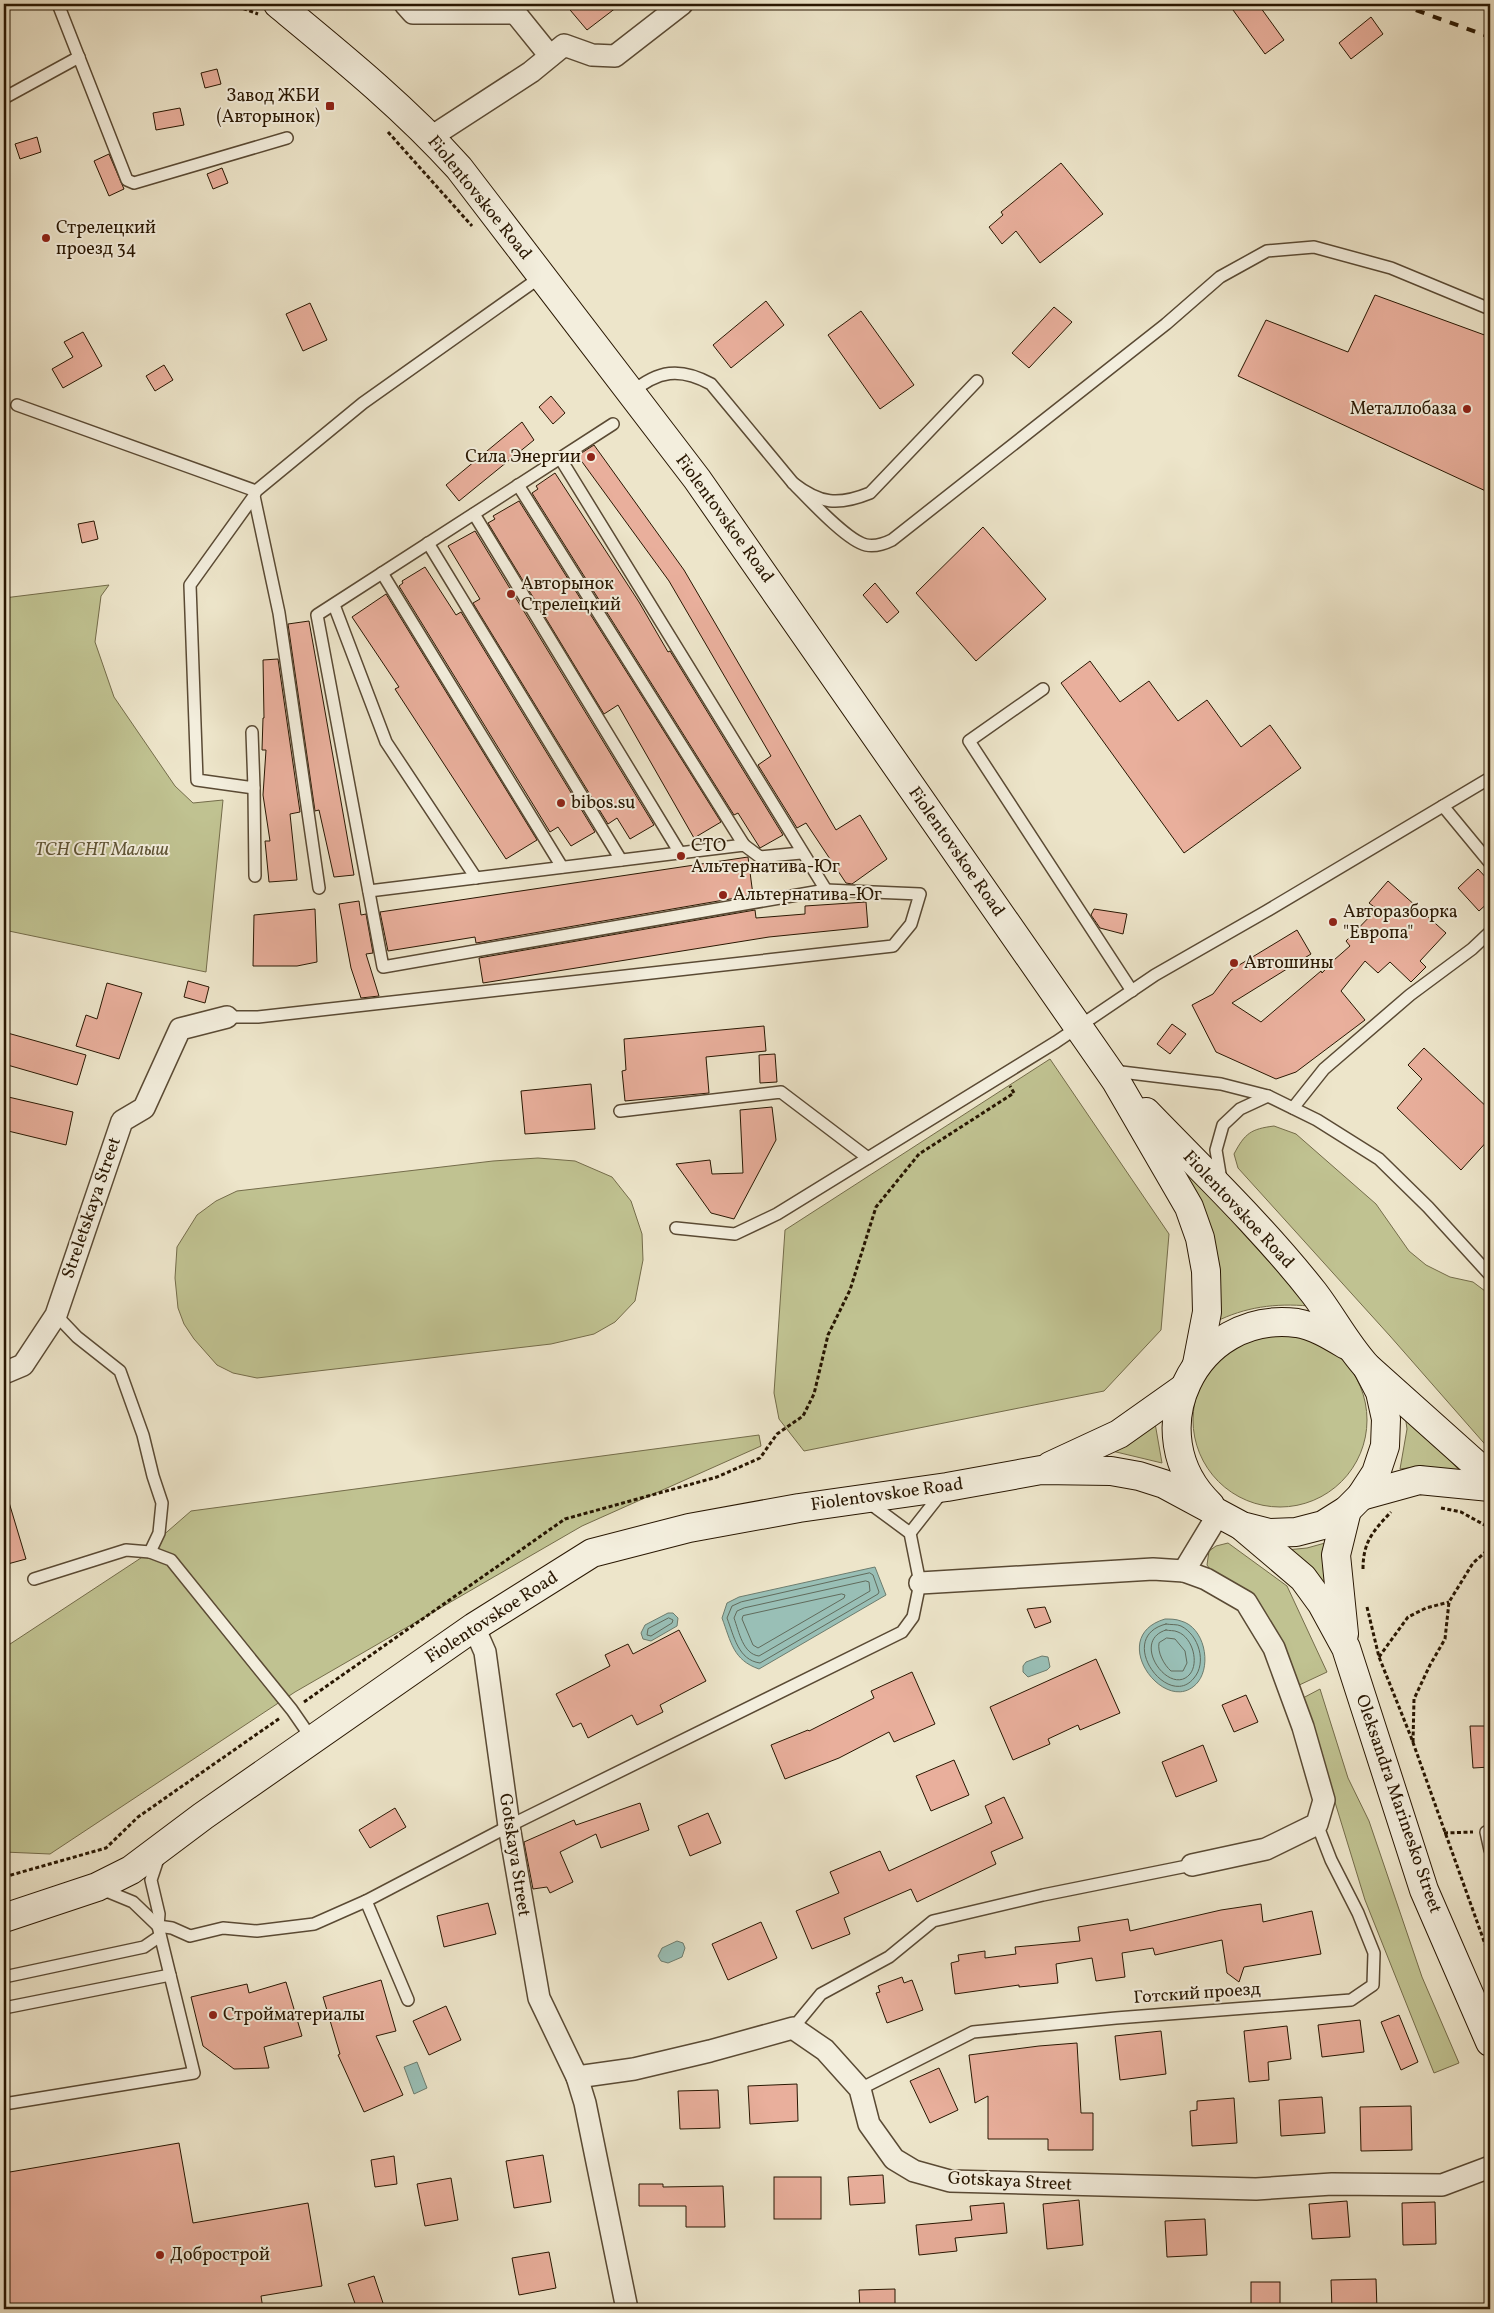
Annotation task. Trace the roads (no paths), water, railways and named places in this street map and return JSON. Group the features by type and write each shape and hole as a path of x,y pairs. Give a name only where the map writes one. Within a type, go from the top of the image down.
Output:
{"main road":[{"name":"Fiolentovskoe Road","path":"270,9 360,71 432,138 459,168 702,487 855,704 981,889 1080,1027 1112,1076 1189,1207 1200,1238 1206,1270 1207,1312 1197,1364"},
{"name":"Fiolentovskoe Road","path":"1112,1076 1229,1197 1314,1294 1349,1347 1367,1367 1490,1477"},
{"name":"Fiolentovskoe Road","path":"1230,1519 1199,1494 1184,1470 1177,1443 1177,1415 1184,1388 1197,1364 1217,1344 1242,1330 1270,1323 1298,1323 1325,1332 1349,1347"},
{"name":"Fiolentovskoe Road","path":"1354,1503 1376,1473 1385,1446 1386,1418 1380,1392 1367,1367"},
{"name":"Fiolentovskoe Road","path":"1041,1470 1119,1434 1184,1388"},
{"name":"Fiolentovskoe Road","path":"4,1918 97,1887 131,1870 312,1739 474,1627 592,1553 690,1528 799,1508 947,1487 1041,1470 1111,1471 1139,1476 1164,1484 1230,1519 1268,1533 1296,1532 1323,1525 1354,1503 1419,1480 1490,1487"},
{"name":"Oleksandra Marinesko Street","path":"1346,1648 1336,1555 1354,1503"},
{"name":"Oleksandra Marinesko Street","path":"1230,1519 1303,1578 1322,1604 1346,1648 1424,1890 1490,2042"}],"street":[{"path":"405,4 413,13 512,8 550,56"},
{"path":"432,138 531,72 564,45 592,55 615,56 682,4"},
{"name":"Streletskaya Street","path":"4,1373 23,1365 56,1315 122,1121 144,1108 180,1029 228,1017"},
{"path":"1184,1571 1230,1519"},
{"path":"920,1583 1153,1569 1184,1571 1206,1579 1246,1602 1274,1648 1303,1727 1324,1800 1317,1824 1266,1849 1192,1866"},
{"name":"Gotskaya Street","path":"474,1627 485,1652 509,1826 539,1998 577,2077 585,2103 598,2159 627,2309"},
{"path":"577,2077 634,2069 793,2028"},
{"name":"Gotskaya Street","path":"793,2028 826,2050 860,2089 869,2124 894,2159 914,2170 950,2181 1256,2188 1332,2184 1442,2185 1490,2167"}],"lane":[{"path":"58,4 127,180 134,183 287,138"},
{"path":"4,98 79,57"},
{"path":"631,393 644,382 661,374 678,372 696,376 711,384 793,483 856,541 874,546 884,544 900,534 1166,324 1220,277 1268,251 1314,247 1391,268 1490,309"},
{"path":"254,788 197,780 190,585 255,493 363,403 542,276"},
{"path":"793,483 809,496 830,502 850,501 870,493 977,381"},
{"path":"17,405 255,493"},
{"path":"228,1017 258,1017 893,946 911,924 920,894 826,890 383,967 317,615 613,424"},
{"path":"560,458 801,853 826,890"},
{"path":"518,485 744,845 760,858 801,853"},
{"path":"255,493 279,613 319,888"},
{"path":"474,514 680,853"},
{"path":"428,543 621,860"},
{"path":"382,573 562,867"},
{"path":"334,605 386,742 476,878"},
{"path":"1043,689 969,741 1132,991"},
{"path":"252,732 255,876"},
{"path":"676,1228 735,1234 777,1214 1080,1027 1155,975 1490,778"},
{"path":"1443,806 1490,863"},
{"path":"369,891 744,845"},
{"path":"1293,1108 1324,1070 1410,995 1472,949 1490,932"},
{"path":"1112,1076 1221,1084 1268,1096 1317,1120 1379,1159 1486,1262 1490,1275"},
{"path":"620,1111 781,1092 868,1158"},
{"path":"1229,1197 1219,1174 1216,1150 1222,1125 1240,1109 1268,1096"},
{"path":"56,1315 77,1337 120,1371 143,1436 152,1476 162,1503 159,1533 150,1552"},
{"path":"910,1533 947,1487"},
{"path":"4,1977 144,1947 159,1931 172,1928 190,1936 223,1928 257,1931 314,1924 366,1901 509,1826 902,1632 913,1617 920,1583 910,1533 865,1499"},
{"path":"34,1579 126,1550 150,1552 171,1560 292,1710 312,1739"},
{"name":"Готский проезд","path":"860,2089 973,2032 1116,2018 1351,2000 1373,1985 1374,1953 1358,1913 1331,1860 1317,1824"},
{"path":"1488,1832 1490,1850"},
{"path":"4,2104 194,2072 159,1931 159,1914 151,1880 163,1846"},
{"path":"793,2028 821,1994 889,1957 933,1921 1043,1895 1192,1866"},
{"path":"97,1887 133,1902 159,1931"},
{"path":"366,1901 408,2000"},
{"path":"4,2008 170,1975"}],"water":[{"path":"875,1567 886,1595 759,1669 744,1661 734,1649 722,1618 727,1603 739,1597"},
{"path":"668,1613 673,1613 678,1618 677,1626 651,1641 643,1639 641,1633 645,1625"},
{"path":"1165,1619 1181,1621 1189,1625 1200,1638 1203,1647 1205,1656 1202,1674 1198,1682 1185,1691 1171,1691 1158,1684 1147,1672 1140,1657 1140,1642 1148,1628"},
{"path":"1042,1656 1048,1657 1050,1667 1028,1677 1023,1672 1023,1666 1026,1662"},
{"path":"677,1941 683,1943 685,1948 682,1957 668,1963 661,1961 658,1956 662,1948"},
{"path":"417,2062 427,2088 414,2094 404,2067"}],"railway":[{"path":"1399,4 1490,37"}],"place":[{"name":"Завод ЖБИ (Авторынок)","path":"330,106"},
{"name":"Стрелецкий проезд 34","path":"46,238"},
{"name":"Металлобаза","path":"1467,409"},
{"name":"Сила Энергии","path":"591,457"},
{"name":"Авторынок Стрелецкий","path":"511,594"},
{"name":"bibos.su","path":"561,803"},
{"name":"СТО Альтернатива-Юг","path":"681,856"},
{"name":"Альтернатива-Юг","path":"723,895"},
{"name":"Авторазборка \"Европа\"","path":"1333,922"},
{"name":"Автошины","path":"1234,963"},
{"name":"Стройматериалы","path":"213,2015"},
{"name":"Добрострой","path":"160,2255"}],"park label":[{"name":"ТСН СНТ Малыш","path":"102,850"}]}
